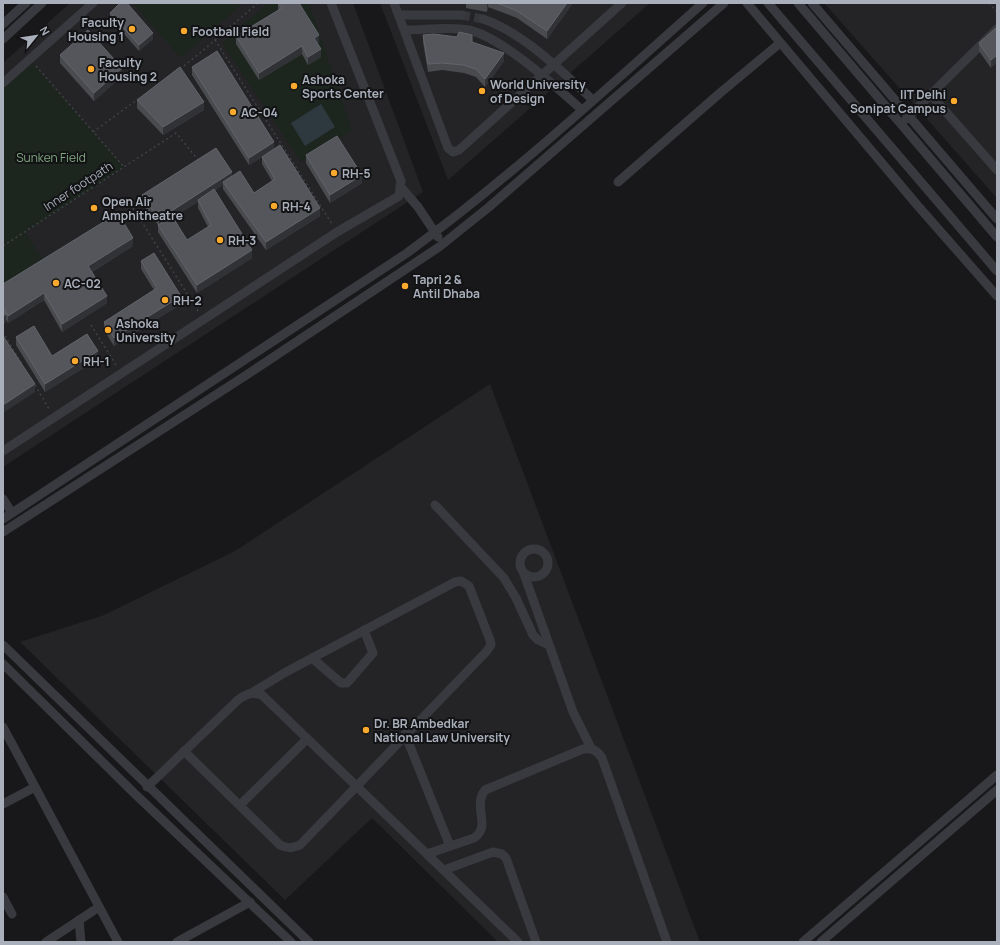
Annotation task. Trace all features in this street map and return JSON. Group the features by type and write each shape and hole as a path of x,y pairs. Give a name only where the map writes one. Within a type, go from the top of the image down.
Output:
{"street":[{"path":"3,24 26,3"},
{"path":"3,39 42,3"},
{"path":"3,83 93,3"},
{"path":"3,451 337,232 399,196 402,181 331,3"},
{"path":"394,3 448,148 453,152 459,150 622,3"},
{"path":"3,519 407,253 435,233 582,110 703,3"},
{"path":"3,532 248,374 443,244 489,207 724,3"},
{"path":"747,3 997,296"},
{"path":"768,3 997,271"},
{"path":"798,3 997,237"},
{"path":"812,3 997,219"},
{"path":"399,15 461,15"},
{"path":"483,19 508,30 554,65 593,100"},
{"path":"405,30 456,28 486,36 500,44 582,110"},
{"path":"900,124 910,116 997,29"},
{"path":"618,182 780,43"},
{"path":"931,94 997,170"},
{"path":"400,186 418,208 443,244"},
{"path":"3,499 12,513"},
{"path":"435,505 504,578 516,598 533,635 538,640 549,645"},
{"path":"524,574 574,712 591,748 598,752 602,758 667,942"},
{"path":"147,787 184,751 245,694 253,692 312,658 455,582 461,581 469,586 491,645 486,652 356,785 300,845 293,848 280,845 184,751"},
{"path":"312,658 341,683 347,683 373,653 364,630"},
{"path":"3,645 147,787 309,942"},
{"path":"3,664 291,942"},
{"path":"253,692 262,696 307,738 518,942"},
{"path":"3,727 118,942"},
{"path":"406,734 450,846"},
{"path":"240,805 307,738"},
{"path":"427,854 480,834 483,829 479,805 481,796 485,790 583,749 591,748"},
{"path":"803,942 997,775"},
{"path":"3,804 35,787"},
{"path":"821,942 997,790"},
{"path":"155,812 164,803"},
{"path":"444,870 494,852 502,854 506,858 536,942"},
{"path":"3,897 12,914"},
{"path":"176,942 250,902"},
{"path":"46,942 99,907"},
{"path":"80,920 81,942"}],"path":[{"path":"175,72 258,3"},
{"path":"989,3 997,12"},
{"path":"215,40 337,232"},
{"name":"Inner footpath","path":"3,246 124,167 30,60"},
{"path":"93,132 144,95"},
{"path":"124,167 176,133 201,163"},
{"path":"119,216 145,199"},
{"path":"133,207 204,320"},
{"path":"91,325 121,374"},
{"path":"5,336 26,370"},
{"path":"34,384 54,417"}],"shaded area":[{"name":"Ashoka University","path":"70,3 353,3 423,192 3,467 3,63"},
{"name":"World University of Design","path":"380,3 650,3 448,180"},
{"name":"IIT Delhi Sonipat Campus","path":"997,3 997,198 825,4"},
{"path":"321,104 335,127 305,146 291,123"},
{"name":"Dr. BR Ambedkar National Law University","path":"490,384 700,942 498,942 372,818 285,900 20,642 104,615 235,551"}],"green space":[{"name":"Football Field","path":"132,3 243,3 181,58"},
{"name":"Ashoka Sports Center","path":"268,3 309,3 352,130 301,162 222,43"},
{"name":"Sunken Field","path":"30,60 124,167 25,232 45,263 3,292 3,83"}],"building":[{"name":"Faculty Housing 1","path":"120,3 127,3 153,33 139,45 110,13"},
{"path":"278,3 299,3 319,35 314,38 321,49 308,57 302,46 259,73 236,36 282,8"},
{"path":"497,3 567,3 547,31 517,11"},
{"path":"997,27 997,55 991,60 979,43"},
{"name":"Faculty Housing 2","path":"88,30 122,68 94,93 60,55"},
{"path":"459,32 472,35 472,42 504,53 485,79 476,69 464,65 442,63 428,64 423,35 434,34 457,37"},
{"name":"AC-04","path":"217,51 274,142 249,158 192,67"},
{"path":"180,67 204,102 163,127 137,100"},
{"name":"RH-5","path":"337,136 362,175 330,195 306,155"},
{"name":"RH-4","path":"280,145 320,208 266,242 223,182 240,171 254,193 275,179 262,157"},
{"path":"216,148 232,172 159,219 142,195"},
{"name":"RH-3","path":"214,189 252,250 197,285 158,225 172,216 187,240 211,225 198,200"},
{"name":"AC-02","path":"118,213 133,238 88,266 107,296 62,324 44,293 8,316 3,307 3,284"},
{"name":"RH-2","path":"154,253 181,296 114,338 104,322 157,288 141,261"},
{"name":"RH-1","path":"34,326 52,356 87,334 98,351 45,384 16,337"},
{"path":"3,336 35,384 3,405"}],"tunnel":[{"path":"461,15 483,19"}],"place":[{"name":"Faculty Housing 1","path":"132,29"},
{"name":"Football Field","path":"184,31"},
{"name":"Faculty Housing 2","path":"91,69"},
{"name":"Ashoka Sports Center","path":"294,86"},
{"name":"World University of Design","path":"482,91"},
{"name":"IIT Delhi Sonipat Campus","path":"954,101"},
{"name":"AC-04","path":"233,112"},
{"name":"RH-5","path":"334,173"},
{"name":"RH-4","path":"274,206"},
{"name":"Open Air Amphitheatre","path":"94,208"},
{"name":"RH-3","path":"220,240"},
{"name":"AC-02","path":"56,283"},
{"name":"Tapri 2 & Antil Dhaba","path":"405,286"},
{"name":"RH-2","path":"165,300"},
{"name":"Ashoka University","path":"108,330"},
{"name":"RH-1","path":"75,361"},
{"name":"Dr. BR Ambedkar National Law University","path":"366,730"}]}
